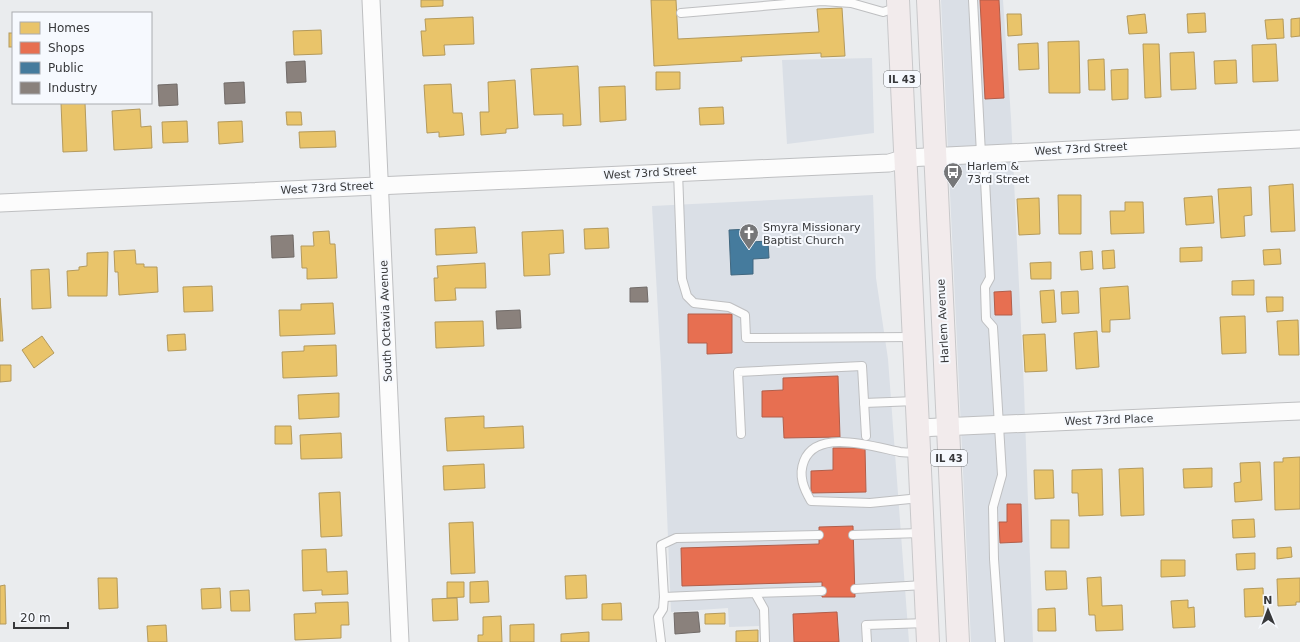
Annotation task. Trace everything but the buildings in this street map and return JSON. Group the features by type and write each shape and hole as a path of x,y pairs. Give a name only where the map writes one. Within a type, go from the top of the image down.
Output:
{"main road":[{"name":"Harlem Avenue","path":"928,0 958,642"},
{"name":"IL 43","path":"898,3 928,633"}],"street":[{"name":"South Octavia Avenue","path":"372,0 400,642"},
{"name":"West 73rd Street","path":"0,203 889,163 906,158 935,156 1300,139"},
{"name":"West 73rd Place","path":"918,428 1300,411"}],"lane":[{"path":"973,0 981,154 984,160 990,278 985,287 986,319 993,327 1002,475 993,507 994,559 1000,642"},
{"path":"681,13 822,1 850,3 883,12 898,3"},
{"path":"678,172 682,279 687,296 694,303 729,307 746,315 746,338 914,337"},
{"path":"741,434 738,372 862,366 866,436"},
{"path":"864,403 917,401"},
{"path":"919,452 902,452 856,442 823,444 806,454 801,467 802,486 811,502 870,502 921,498"},
{"path":"853,535 923,532"},
{"path":"661,642 658,617 663,608 664,597 661,546 676,538 819,535"},
{"path":"855,589 926,585"},
{"path":"664,597 822,591"},
{"path":"755,593 764,609 765,642"},
{"path":"867,642 866,625 928,633"}],"shaded area":[{"path":"941,0 1003,0 1011,118 1024,390 1033,642 971,642"},
{"path":"872,58 874,133 787,144 782,60"},
{"path":"873,195 876,278 888,359 909,642 760,642 759,626 729,627 728,608 671,612 661,366 652,206"}],"place":[{"name":"Harlem & 73rd Street","path":"953,189"},
{"name":"Smyra Missionary Baptist Church","path":"749,250"}]}
